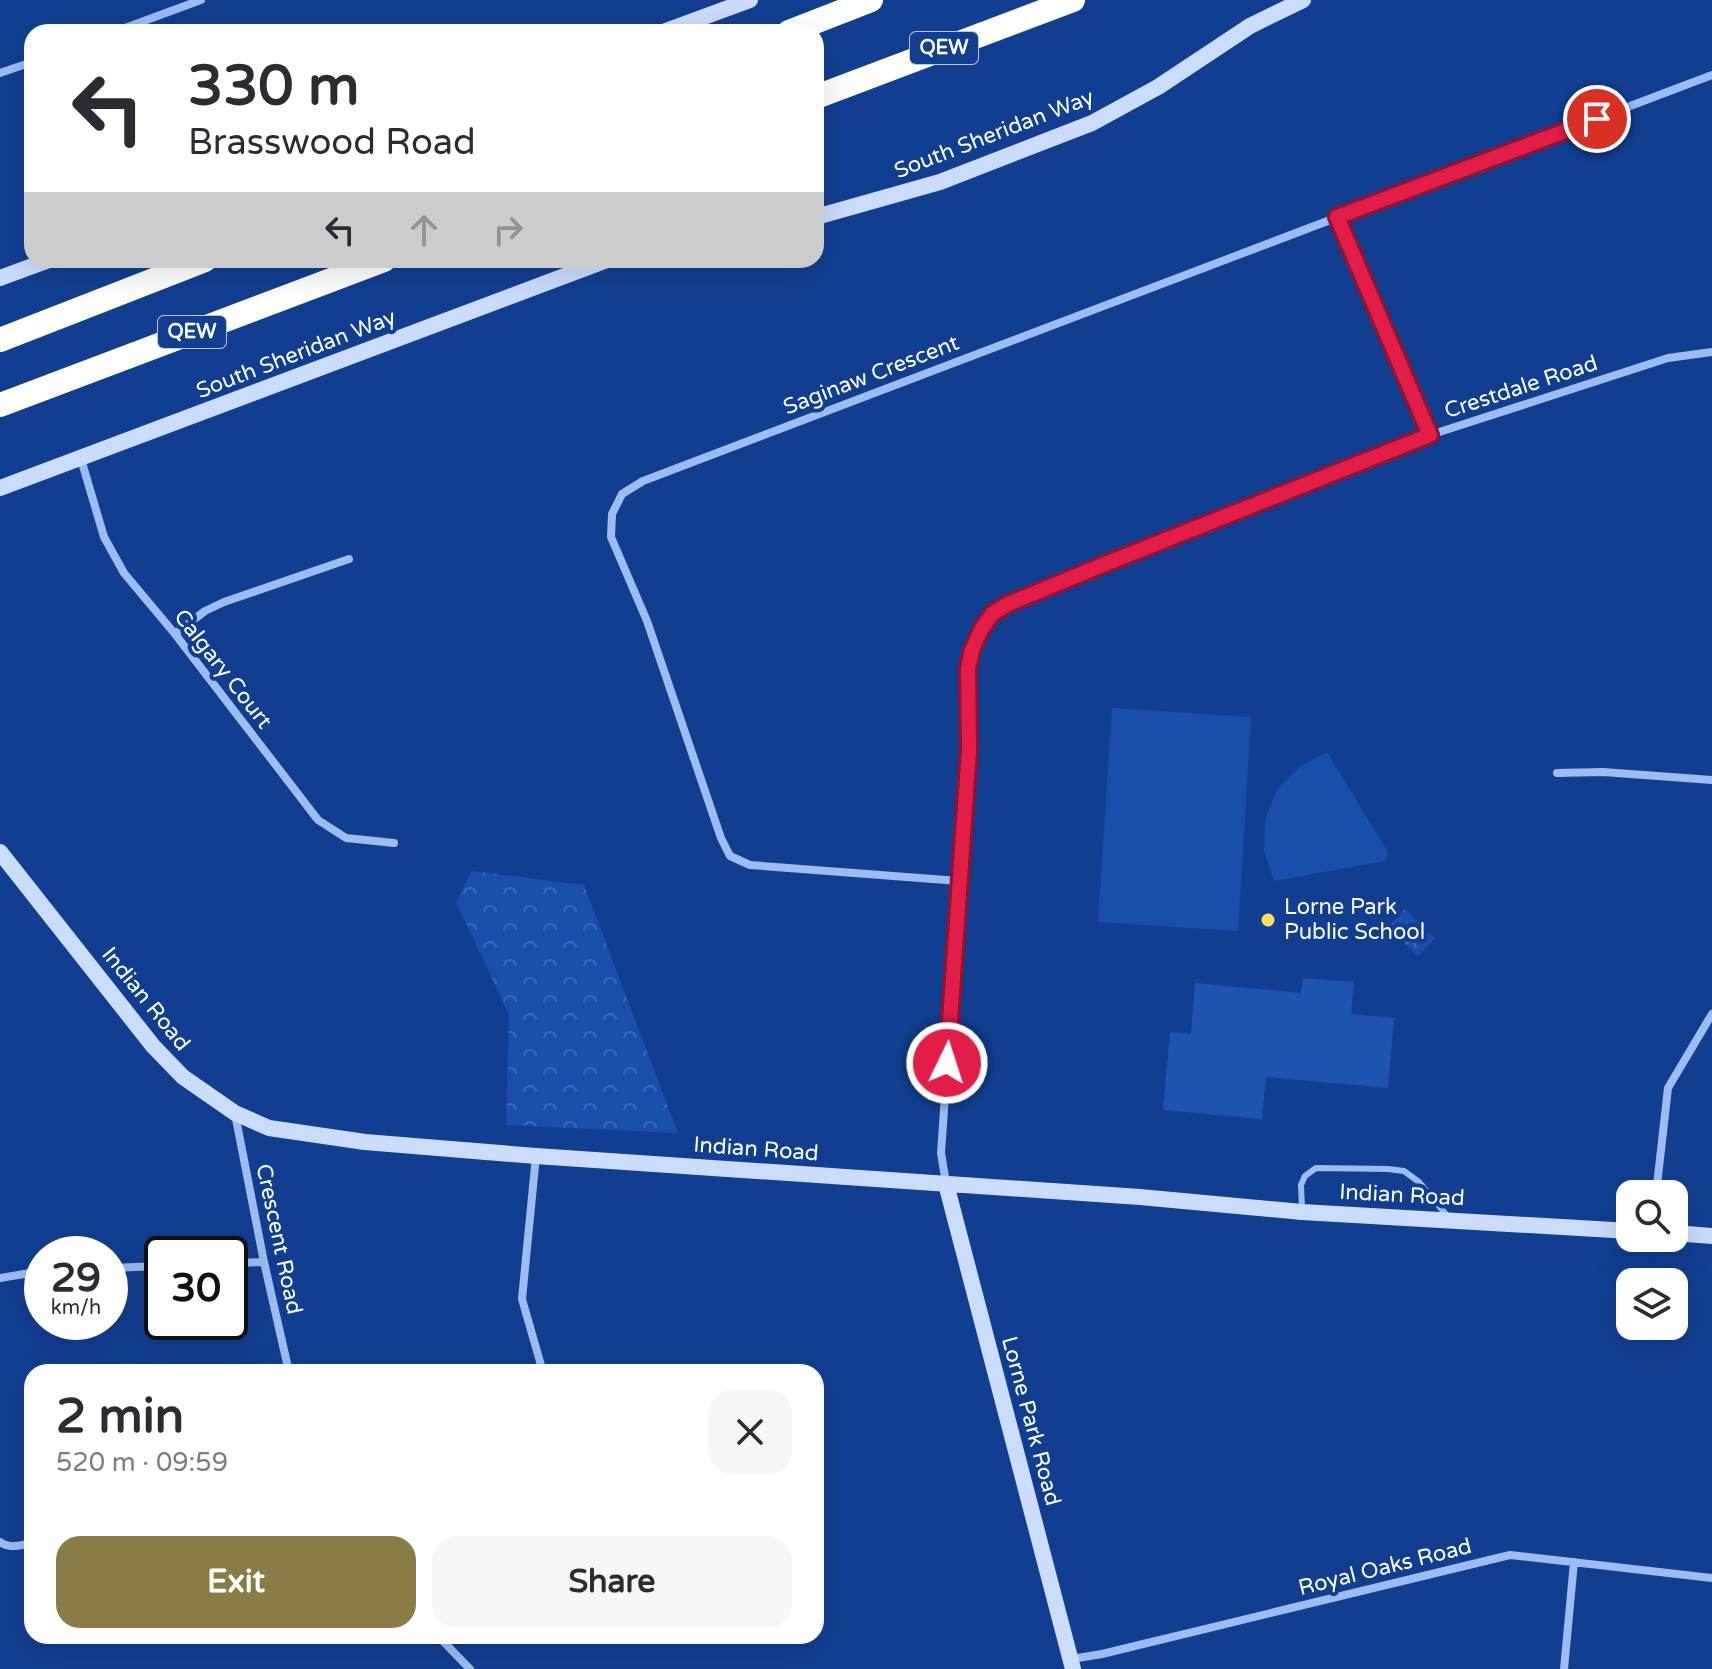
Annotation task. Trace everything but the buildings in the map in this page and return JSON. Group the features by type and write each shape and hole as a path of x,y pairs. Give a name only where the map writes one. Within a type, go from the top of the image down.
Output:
{"highway":[{"path":"810,24 871,0"},
{"name":"QEW","path":"824,94 1073,0"},
{"path":"0,340 184,268"},
{"name":"QEW","path":"0,405 363,268"}],"street":[{"path":"136,24 201,0"},
{"path":"685,24 750,0"},
{"name":"South Sheridan Way","path":"824,215 940,182 1092,123 1158,87 1250,26 1303,0"},
{"path":"0,73 24,65"},
{"name":"Saginaw Crescent","path":"959,881 750,865 730,856 721,838 647,621 611,537 612,514 622,494 643,481 1712,75"},
{"path":"1337,217 1430,435"},
{"path":"0,278 27,268"},
{"name":"South Sheridan Way","path":"0,488 586,268"},
{"name":"Crestdale Road","path":"946,1184 941,1153 969,750 968,668 972,650 992,614 1008,604 1115,560 1430,435 1668,358 1712,352"},
{"name":"Calgary Court","path":"81,459 104,537 124,573 175,634 318,820 346,838 394,843"},
{"path":"175,634 205,611 224,602 349,559"},
{"path":"1557,773 1603,772 1712,780"},
{"name":"Indian Road","path":"0,852 153,1046 183,1077 235,1113 269,1128 365,1142 536,1156 1140,1197 1302,1212 1616,1230"},
{"path":"1658,1180 1668,1088 1712,1014"},
{"name":"Crescent Road","path":"235,1113 287,1364"},
{"path":"536,1156 522,1299 541,1364"},
{"name":"Lorne Park Road","path":"946,1184 1072,1664"},
{"path":"1688,1234 1712,1236"},
{"path":"248,1262 264,1262"},
{"path":"0,1278 24,1274"},
{"path":"0,1542 5,1546 24,1545"},
{"name":"Royal Oaks Road","path":"1072,1664 1510,1555 1712,1578"},
{"path":"1564,1669 1574,1562"},
{"path":"446,1644 470,1669"}],"lane":[{"path":"1302,1212 1301,1185 1305,1176 1316,1168 1388,1169 1404,1171 1419,1182 1452,1220"}],"green space":[{"path":"1112,708 1251,717 1238,931 1098,922"},
{"path":"1327,752 1388,852 1385,861 1274,881 1264,851 1265,819 1277,790 1299,767"},
{"path":"472,871 584,885 678,1133 506,1125 509,1015 456,902"},
{"path":"1405,909 1435,938 1418,956 1388,927"}],"place":[{"name":"Lorne Park Public School","path":"1268,920"}],"route":[{"path":"947,1063 969,750 968,668 972,650 992,614 1008,604 1105,564 1430,435 1337,217 1597,119"}]}
